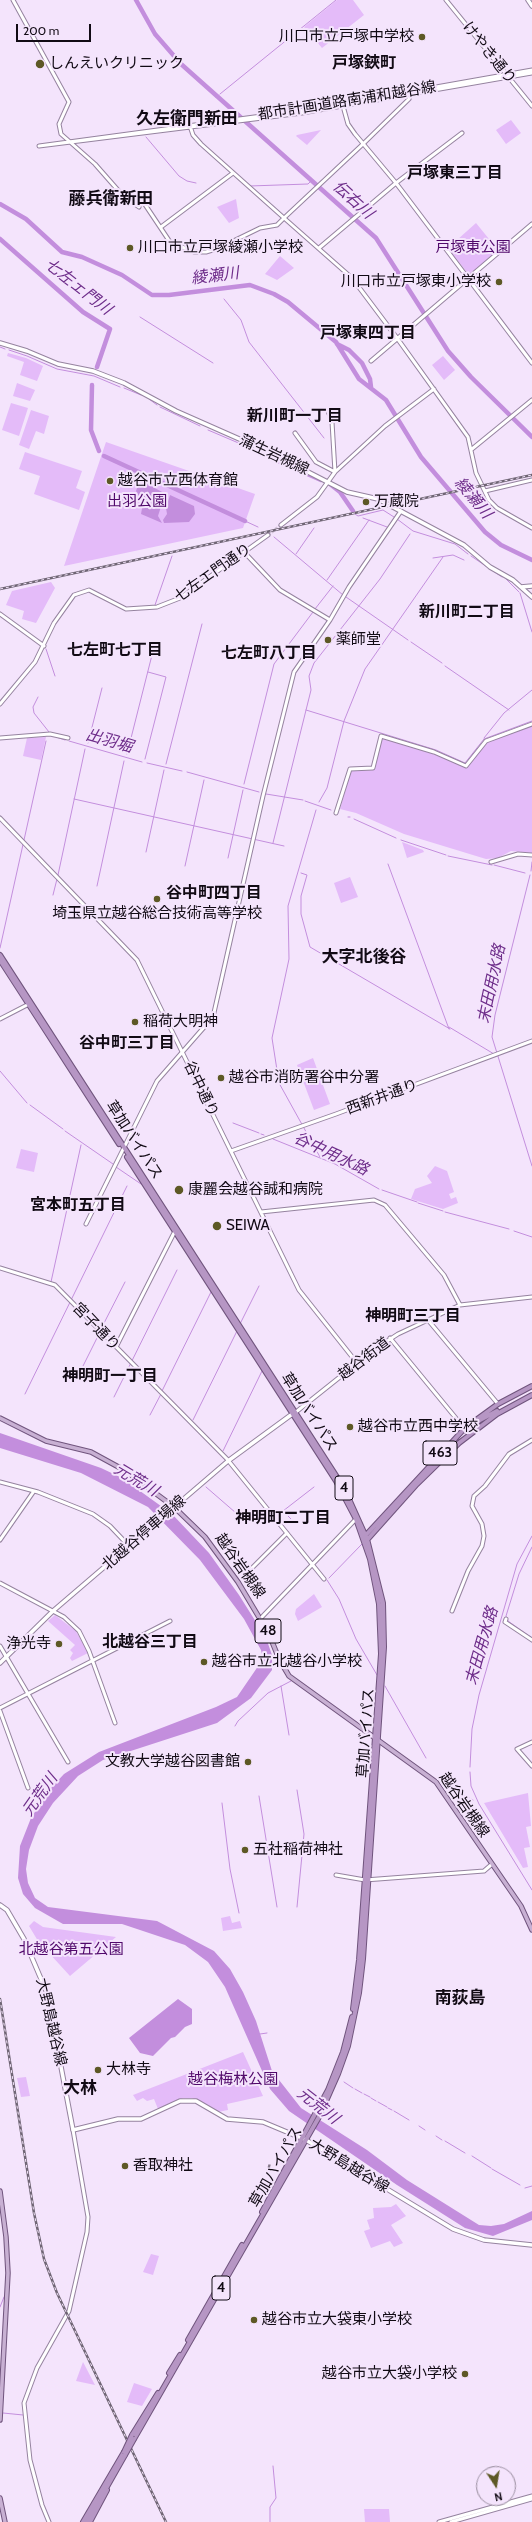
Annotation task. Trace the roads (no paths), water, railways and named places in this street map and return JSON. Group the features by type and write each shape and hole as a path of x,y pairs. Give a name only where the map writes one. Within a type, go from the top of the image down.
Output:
{"highway":[{"name":"草加バイパス","path":"0,955 123,1149 294,1413 336,1481 366,1538"},
{"name":"草加バイパス","path":"0,960 30,1004"},
{"name":"草加バイパス","path":"106,2485 322,2107 338,2074 352,2032 359,1993 377,1738 381,1629 377,1588 366,1538 344,1488 175,1231 123,1149"},
{"name":"463","path":"366,1538 467,1431 498,1404 532,1386"},
{"path":"467,1431 480,1420 532,1395"},
{"name":"463","path":"366,1538 467,1431"},
{"name":"4","path":"80,2522 106,2485"},
{"name":"4","path":"83,2522 106,2485"},
{"name":"4","path":"87,2522 106,2485"},
{"name":"4","path":"90,2522 106,2494 106,2485"}],"main road":[{"path":"528,0 532,6"},
{"name":"蒲生岩槻線","path":"0,343 27,351 58,364 94,371 124,383 176,411 329,481 348,492 378,499 459,542 521,587 532,597"},
{"path":"521,587 532,586"},
{"name":"北越谷停車場線","path":"0,1663 53,1611 228,1460 294,1413"},
{"name":"越谷岩槻線","path":"0,1418 46,1441 91,1452 124,1470 173,1508 212,1546 238,1582 260,1619 289,1676 436,1782 491,1865 521,1906 532,1930"},
{"name":"大野島越谷線","path":"0,1905 7,1910 24,1939 47,1993 73,2130 118,2119 141,2118 175,2102 192,2100 227,2119 263,2122 305,2138 453,2230 484,2240 532,2245"},
{"path":"0,2191 6,2237 8,2273 0,2420"},
{"path":"0,2498 5,2522"}],"street":[{"path":"13,0 69,102 59,128 61,134 66,141 95,164 124,197 139,207"},
{"name":"けやき通り","path":"446,0 532,106"},
{"name":"都市計画道路南浦和越谷線","path":"343,105 532,70"},
{"name":"都市計画道路南浦和越谷線","path":"190,126 39,146 66,141 239,120 343,105 532,73"},
{"path":"142,200 170,242 177,247 199,253 219,248 260,228 277,225 363,144 409,99 411,94"},
{"path":"343,105 350,127 396,183 532,362"},
{"path":"190,126 201,144 352,278 468,437 472,449 476,473 485,491 497,508 532,528"},
{"path":"319,248 396,183 462,133"},
{"path":"161,227 233,173"},
{"path":"371,361 532,224"},
{"path":"280,525 312,502 335,472 388,424 406,412 434,389"},
{"path":"472,449 532,400"},
{"path":"328,410 332,422 335,472"},
{"path":"295,433 316,462 335,472"},
{"path":"485,491 532,480"},
{"path":"86,1224 157,1081 209,1024 215,1014 264,792 294,674 330,620 346,591 401,511"},
{"name":"七左エ門通り","path":"0,704 32,666 45,644 54,623 77,593 90,590 120,607 132,610 157,608 180,598 268,535"},
{"path":"244,552 280,590 330,620"},
{"path":"0,614 45,644"},
{"path":"336,813 350,769 373,768 381,736 434,752 466,766 486,741 532,724"},
{"path":"0,738 50,734 68,738"},
{"name":"谷中通り","path":"0,818 135,957 300,1293 357,1363"},
{"path":"491,862 518,854 532,855"},
{"path":"0,1019 30,1004"},
{"name":"西新井通り","path":"231,1150 336,1114 532,1041"},
{"path":"261,1212 374,1200 385,1205 444,1275 460,1306"},
{"path":"116,1347 175,1231"},
{"name":"宮子通り","path":"0,1268 55,1285 228,1460 324,1579"},
{"name":"越谷街道","path":"294,1413 390,1338 460,1306 532,1297"},
{"path":"428,1320 498,1404"},
{"path":"390,1338 467,1431"},
{"path":"452,1611 468,1571 482,1546 484,1536 482,1524 472,1506 474,1496 485,1486 509,1454 532,1440"},
{"path":"0,1482 34,1491 93,1514 110,1526 130,1546"},
{"path":"0,1540 34,1491"},
{"path":"260,1619 356,1519"},
{"path":"243,1577 287,1533"},
{"path":"0,1583 53,1611 69,1621 79,1631 93,1661 115,1723"},
{"path":"506,1619 505,1622 532,1640"},
{"path":"28,1788 0,1709 170,1621"},
{"path":"0,1646 68,1762"},
{"path":"532,1742 517,1749 532,1766"},
{"path":"336,1875 367,1880 484,1870 491,1865"},
{"path":"49,2522 31,2467 24,2403 37,2368 69,2311 86,2238 88,2217 73,2130"},
{"path":"439,2522 532,2496"},
{"path":"451,2522 532,2499"}],"waterway":[{"name":"伝右川","path":"136,0 155,34 181,64 376,238 448,351 471,377 532,437"},
{"path":"220,94 336,0"},
{"path":"146,137 179,176 187,181 196,183"},
{"path":"250,186 308,184 312,180"},
{"name":"綾瀬川","path":"0,204 26,219 62,252 82,257 122,275 152,295 169,295 250,285 274,294 288,302 336,342 359,379 386,400 421,457 485,532 501,545 532,560"},
{"name":"七左ェ門川","path":"0,239 83,312 110,329 97,367"},
{"path":"224,299 241,320 249,342 324,438"},
{"path":"140,317 213,363"},
{"path":"337,344 349,350 362,363 370,379 371,387"},
{"path":"0,347 5,349"},
{"path":"9,350 57,369 94,376 120,387"},
{"name":"七左ェ門川","path":"92,385 91,430 99,451"},
{"path":"124,388 141,395"},
{"path":"149,399 157,405"},
{"path":"160,407 200,426"},
{"path":"208,430 269,456"},
{"name":"七左ェ門川","path":"104,456 245,521"},
{"path":"271,457 278,461"},
{"path":"278,461 321,480"},
{"path":"330,484 340,492 353,511"},
{"path":"355,514 358,516 383,510 394,517"},
{"path":"363,518 387,527"},
{"path":"397,519 413,531 455,544 468,554"},
{"path":"327,580 369,520"},
{"path":"245,521 258,527"},
{"path":"296,554 314,528"},
{"path":"273,843 311,690 309,676 314,663 380,579 410,534"},
{"path":"274,537 343,595"},
{"path":"433,558 453,555 464,560"},
{"path":"155,605 172,556"},
{"path":"471,556 502,577"},
{"path":"319,802 327,788 344,721 365,669 443,557"},
{"path":"505,578 519,592"},
{"path":"315,609 333,586"},
{"path":"520,593 532,632"},
{"path":"346,597 408,640"},
{"path":"244,784 274,664 313,612"},
{"path":"166,764 202,624"},
{"path":"411,642 442,663"},
{"path":"127,754 153,651 158,645"},
{"path":"46,649 55,676"},
{"path":"445,666 509,710"},
{"path":"145,759 166,677 148,672"},
{"path":"88,743 102,688"},
{"path":"484,738 504,713 532,690"},
{"path":"38,697 33,707 34,713 49,732"},
{"path":"306,710 436,750 465,763 484,739 532,721"},
{"name":"出羽堀","path":"56,737 65,740"},
{"path":"0,948 46,741"},
{"name":"出羽堀","path":"69,741 142,762"},
{"path":"58,875 85,749"},
{"path":"97,886 124,761"},
{"name":"出羽堀","path":"147,763 182,771"},
{"path":"146,852 164,770"},
{"name":"出羽堀","path":"187,772 259,792"},
{"path":"185,866 204,780"},
{"path":"228,858 243,790"},
{"name":"出羽堀","path":"266,794 303,800"},
{"path":"74,799 284,846"},
{"name":"出羽堀","path":"305,801 331,810"},
{"path":"316,810 288,906 289,959 272,1038 279,1083 320,1157"},
{"name":"出羽堀","path":"354,819 396,838"},
{"name":"出羽堀","path":"401,840 446,855"},
{"name":"出羽堀","path":"448,856 492,865"},
{"path":"531,871 532,862"},
{"path":"388,864 449,1029"},
{"name":"出羽堀","path":"494,865 525,873"},
{"path":"301,873 307,875 301,896 301,914 310,947 450,1029"},
{"name":"末田用水路","path":"530,875 495,1015 492,1037 532,1166"},
{"path":"53,895 57,879"},
{"path":"449,1027 494,1054"},
{"path":"0,1071 27,1103"},
{"path":"30,1105 63,1129"},
{"name":"谷中用水路","path":"233,1123 259,1133"},
{"path":"65,1131 113,1164"},
{"name":"谷中用水路","path":"273,1139 335,1164 379,1189"},
{"path":"51,1282 81,1145"},
{"path":"116,1167 141,1184"},
{"path":"25,1394 127,1186"},
{"name":"谷中用水路","path":"382,1190 417,1202"},
{"name":"谷中用水路","path":"418,1203 443,1211"},
{"name":"谷中用水路","path":"445,1212 509,1229"},
{"name":"谷中用水路","path":"514,1231 532,1237"},
{"path":"114,1397 177,1270"},
{"path":"101,1329 125,1282"},
{"path":"240,1324 259,1286"},
{"path":"162,1391 211,1292"},
{"path":"193,1420 237,1331"},
{"path":"77,1378 100,1332"},
{"path":"223,1451 262,1371"},
{"path":"150,1415 161,1394"},
{"path":"206,1487 236,1513"},
{"path":"294,1522 283,1511 314,1487"},
{"name":"末田用水路","path":"470,1767 472,1729 479,1695 517,1564 532,1536"},
{"path":"329,1578 362,1544"},
{"path":"532,1547 519,1574 506,1616 508,1621 532,1638"},
{"path":"327,1580 339,1599 356,1639 377,1675"},
{"path":"235,1726 238,1721 268,1693 291,1681"},
{"path":"281,1686 289,1735"},
{"path":"385,1686 426,1758"},
{"name":"末田用水路","path":"470,1772 471,1786 479,1804 532,1890"},
{"path":"441,1783 473,1800"},
{"path":"297,1790 304,1834 297,1907"},
{"path":"259,1796 277,1907"},
{"path":"222,1803 230,1869 239,1913"},
{"path":"260,2034 267,2033"},
{"path":"344,2082 353,2088"},
{"path":"355,2089 362,2093"},
{"path":"364,2094 370,2097"},
{"path":"371,2098 376,2101"},
{"path":"378,2102 387,2107"},
{"path":"388,2108 392,2110"},
{"path":"394,2111 409,2120"},
{"path":"419,2126 425,2130"},
{"path":"436,2136 442,2140"},
{"path":"445,2141 465,2153"},
{"path":"472,2156 491,2168"},
{"path":"492,2169 520,2185"},
{"path":"525,2188 532,2186"},
{"path":"0,2307 4,2297"},
{"path":"3,2413 23,2415"},
{"path":"270,2522 270,2507 276,2498 273,2466"}],"tunnel":[{"path":"268,535 281,525"}],"railway":[{"path":"0,589 532,475"},
{"path":"0,1999 34,2213 44,2259 57,2293 166,2522"}],"place":[{"name":"川口市立戸塚中学校","path":"422,37"},
{"name":"しんえいクリニック","path":"40,64"},
{"name":"川口市立戸塚綾瀬小学校","path":"130,248"},
{"name":"川口市立戸塚東小学校","path":"499,282"},
{"name":"越谷市立西体育館","path":"110,481"},
{"name":"万蔵院","path":"366,502"},
{"name":"薬師堂","path":"328,640"},
{"name":"埼玉県立越谷総合技術高等学校","path":"157,899"},
{"name":"稲荷大明神","path":"135,1022"},
{"name":"越谷市消防署谷中分署","path":"221,1078"},
{"name":"康麗会越谷誠和病院","path":"179,1190"},
{"name":"SEIWA","path":"217,1226"},
{"name":"越谷市立西中学校","path":"350,1427"},
{"name":"浄光寺","path":"59,1644"},
{"name":"越谷市立北越谷小学校","path":"204,1662"},
{"name":"文教大学越谷図書館","path":"248,1762"},
{"name":"五社稲荷神社","path":"245,1850"},
{"name":"大林寺","path":"98,2070"},
{"name":"香取神社","path":"125,2166"},
{"name":"越谷市立大袋東小学校","path":"254,2320"},
{"name":"越谷市立大袋小学校","path":"465,2374"}],"district":[{"name":"戸塚鋏町","path":"364,63"},
{"name":"久左衛門新田","path":"187,119"},
{"name":"戸塚東三丁目","path":"455,173"},
{"name":"藤兵衛新田","path":"111,199"},
{"name":"戸塚東四丁目","path":"368,333"},
{"name":"新川町一丁目","path":"295,416"},
{"name":"新川町二丁目","path":"467,612"},
{"name":"七左町七丁目","path":"115,650"},
{"name":"七左町八丁目","path":"269,653"},
{"name":"谷中町四丁目","path":"214,893"},
{"name":"大字北後谷","path":"364,957"},
{"name":"谷中町三丁目","path":"127,1043"},
{"name":"宮本町五丁目","path":"78,1205"},
{"name":"神明町三丁目","path":"413,1316"},
{"name":"神明町一丁目","path":"110,1376"},
{"name":"神明町二丁目","path":"283,1518"},
{"name":"北越谷三丁目","path":"150,1642"},
{"name":"南荻島","path":"460,1998"},
{"name":"大林","path":"80,2088"}],"park label":[{"name":"戸塚東公園","path":"473,248"},
{"name":"出羽公園","path":"137,502"},
{"name":"北越谷第五公園","path":"71,1950"},
{"name":"越谷梅林公園","path":"233,2080"}],"water label":[{"name":"元荒川","path":"136,1480"},
{"name":"元荒川","path":"40,1795"},
{"name":"元荒川","path":"318,2106"}]}
